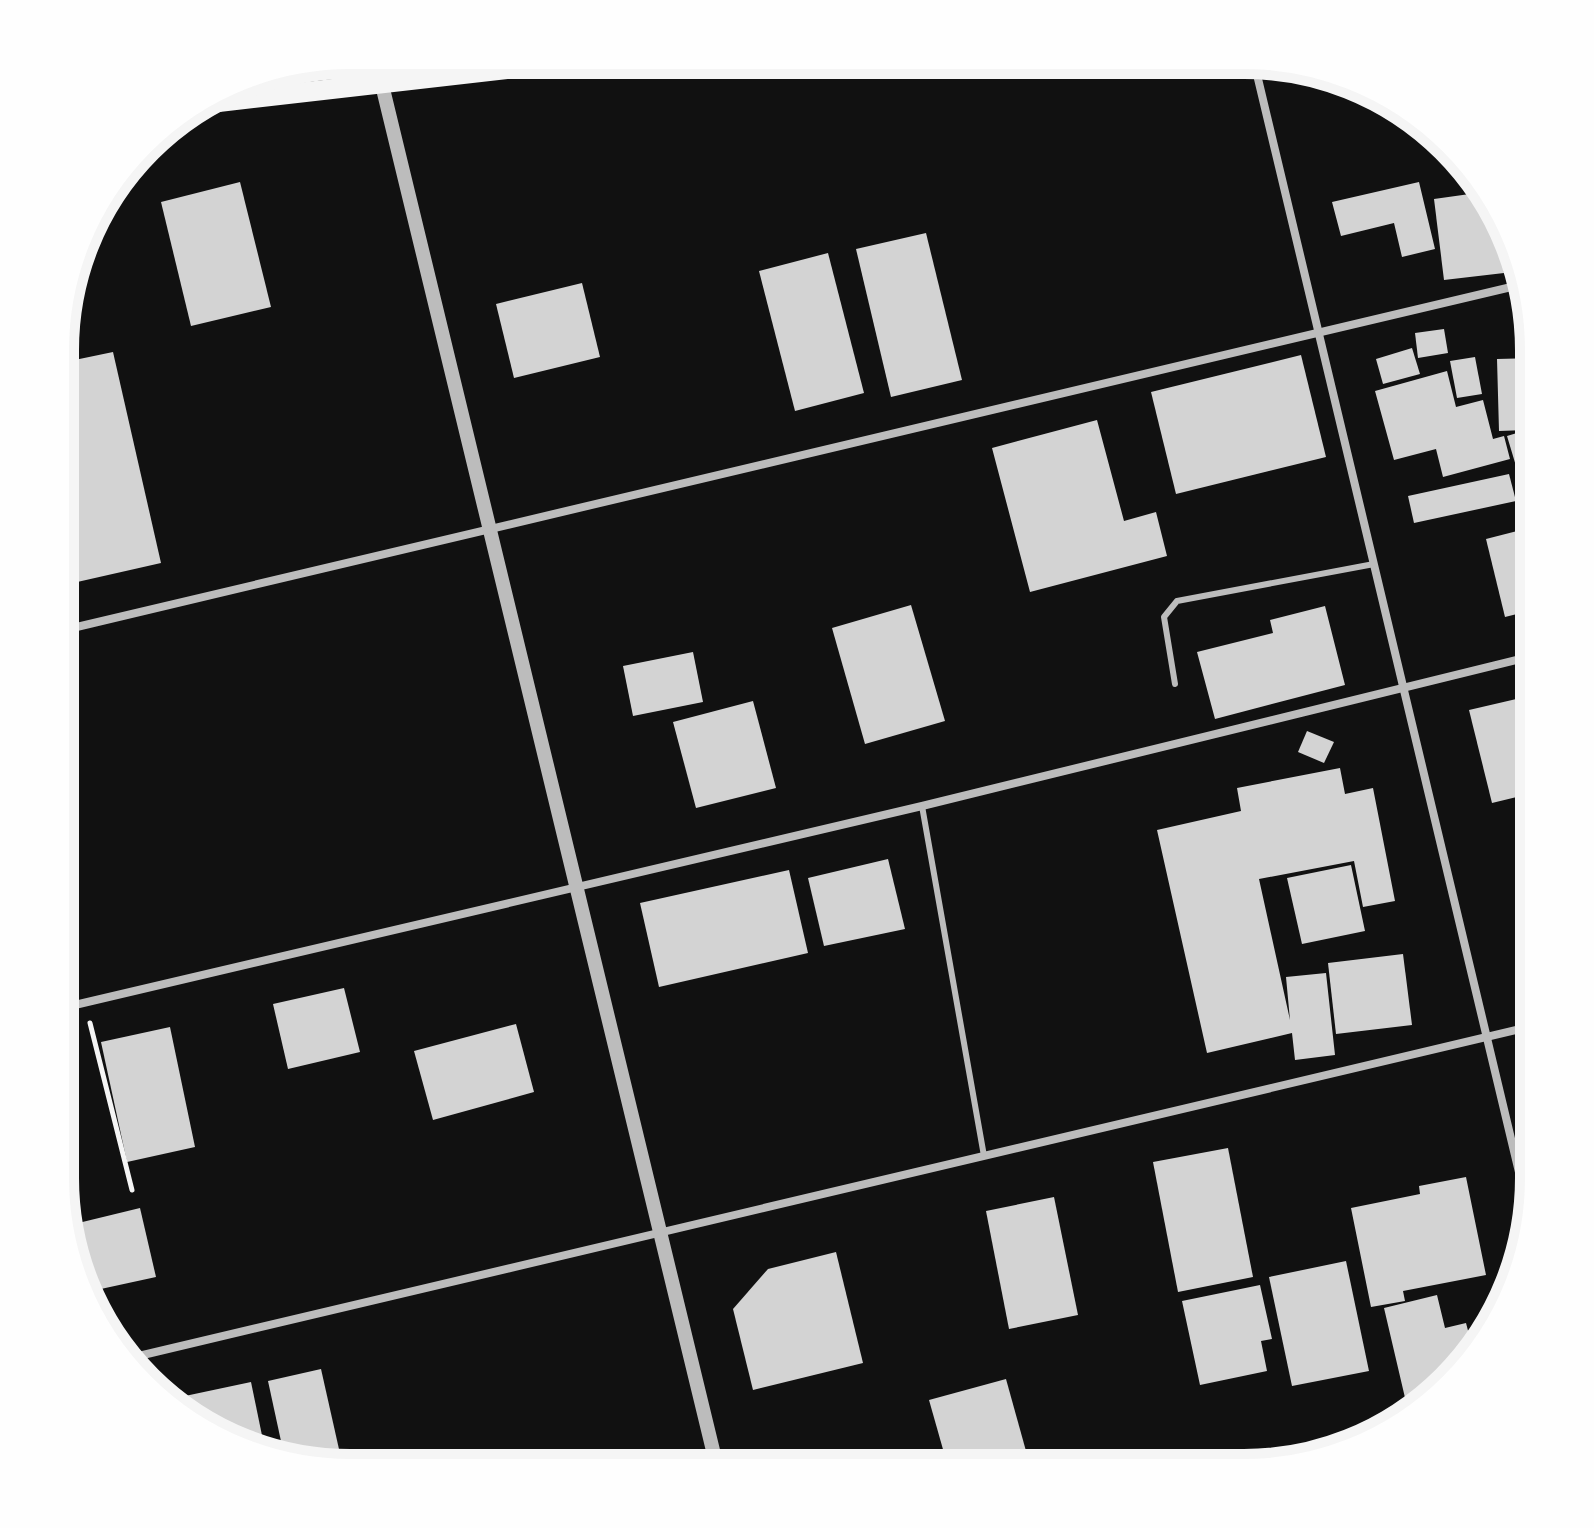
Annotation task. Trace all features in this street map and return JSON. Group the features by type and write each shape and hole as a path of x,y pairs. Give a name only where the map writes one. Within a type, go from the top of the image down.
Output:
{"main road":[{"path":"232,100 460,74"}],"street":[{"path":"379,74 714,1453"},
{"path":"1257,75 1519,1173"},
{"path":"74,628 1512,287"},
{"path":"75,1005 922,806 1519,659"},
{"path":"140,1356 1519,1029"}],"lane":[{"path":"1175,684 1164,617 1177,601 1374,564"},
{"path":"922,806 984,1156"}],"path":[{"path":"85,1002 132,1190"}],"building":[{"path":"240,182 271,307 191,326 161,202"},
{"path":"1419,182 1435,249 1402,257 1394,223 1341,236 1332,202"},
{"path":"1471,194 1492,228 1501,252 1504,273 1444,280 1434,199"},
{"path":"926,233 962,380 891,397 856,249"},
{"path":"828,253 864,393 795,411 759,271"},
{"path":"582,283 600,357 514,378 496,304"},
{"path":"1444,329 1448,353 1418,358 1415,333"},
{"path":"1412,348 1420,374 1383,384 1376,359"},
{"path":"113,352 161,563 74,583 74,360"},
{"path":"1301,355 1326,457 1176,494 1151,392"},
{"path":"1475,357 1482,394 1457,398 1450,361"},
{"path":"1519,358 1519,430 1499,431 1497,359"},
{"path":"1447,371 1456,407 1483,400 1493,439 1504,436 1510,459 1443,477 1436,449 1394,460 1375,391"},
{"path":"1097,420 1124,521 1156,512 1167,556 1030,592 992,448"},
{"path":"1519,432 1519,465 1516,466 1507,436"},
{"path":"1509,474 1516,501 1414,523 1408,496"},
{"path":"1519,531 1519,614 1505,617 1486,539"},
{"path":"911,605 945,721 865,744 832,628"},
{"path":"1325,606 1345,685 1215,719 1197,652 1273,633 1270,620"},
{"path":"693,652 703,702 633,716 623,666"},
{"path":"1519,698 1519,796 1492,803 1469,710"},
{"path":"753,701 776,788 696,808 673,722"},
{"path":"1307,731 1334,742 1324,763 1298,752"},
{"path":"1340,768 1345,794 1373,788 1395,901 1363,907 1354,861 1259,879 1290,1020 1286,977 1326,973 1335,1055 1295,1060 1292,1033 1207,1053 1157,830 1241,811 1237,788"},
{"path":"888,859 905,929 824,946 808,878"},
{"path":"1351,865 1365,931 1302,944 1287,878"},
{"path":"789,870 808,953 659,987 640,903"},
{"path":"1403,954 1412,1025 1336,1034 1328,963"},
{"path":"344,988 360,1052 288,1069 273,1004"},
{"path":"516,1024 534,1092 433,1120 414,1051"},
{"path":"170,1027 195,1147 127,1162 101,1042"},
{"path":"1228,1148 1253,1277 1178,1292 1153,1162"},
{"path":"1466,1177 1486,1275 1403,1291 1405,1301 1371,1307 1351,1208 1420,1194 1419,1186"},
{"path":"1054,1197 1078,1315 1009,1329 986,1211"},
{"path":"140,1208 156,1277 98,1290 78,1223"},
{"path":"836,1252 863,1363 753,1390 733,1309 768,1269"},
{"path":"1346,1261 1369,1371 1292,1386 1269,1277"},
{"path":"1260,1285 1272,1339 1261,1341 1267,1371 1200,1385 1182,1301"},
{"path":"1437,1295 1445,1328 1466,1323 1469,1336 1439,1373 1406,1401 1384,1308"},
{"path":"321,1369 340,1453 282,1445 268,1381"},
{"path":"1006,1379 1026,1451 944,1453 929,1400"},
{"path":"251,1382 263,1440 228,1426 186,1400 185,1396"}]}
